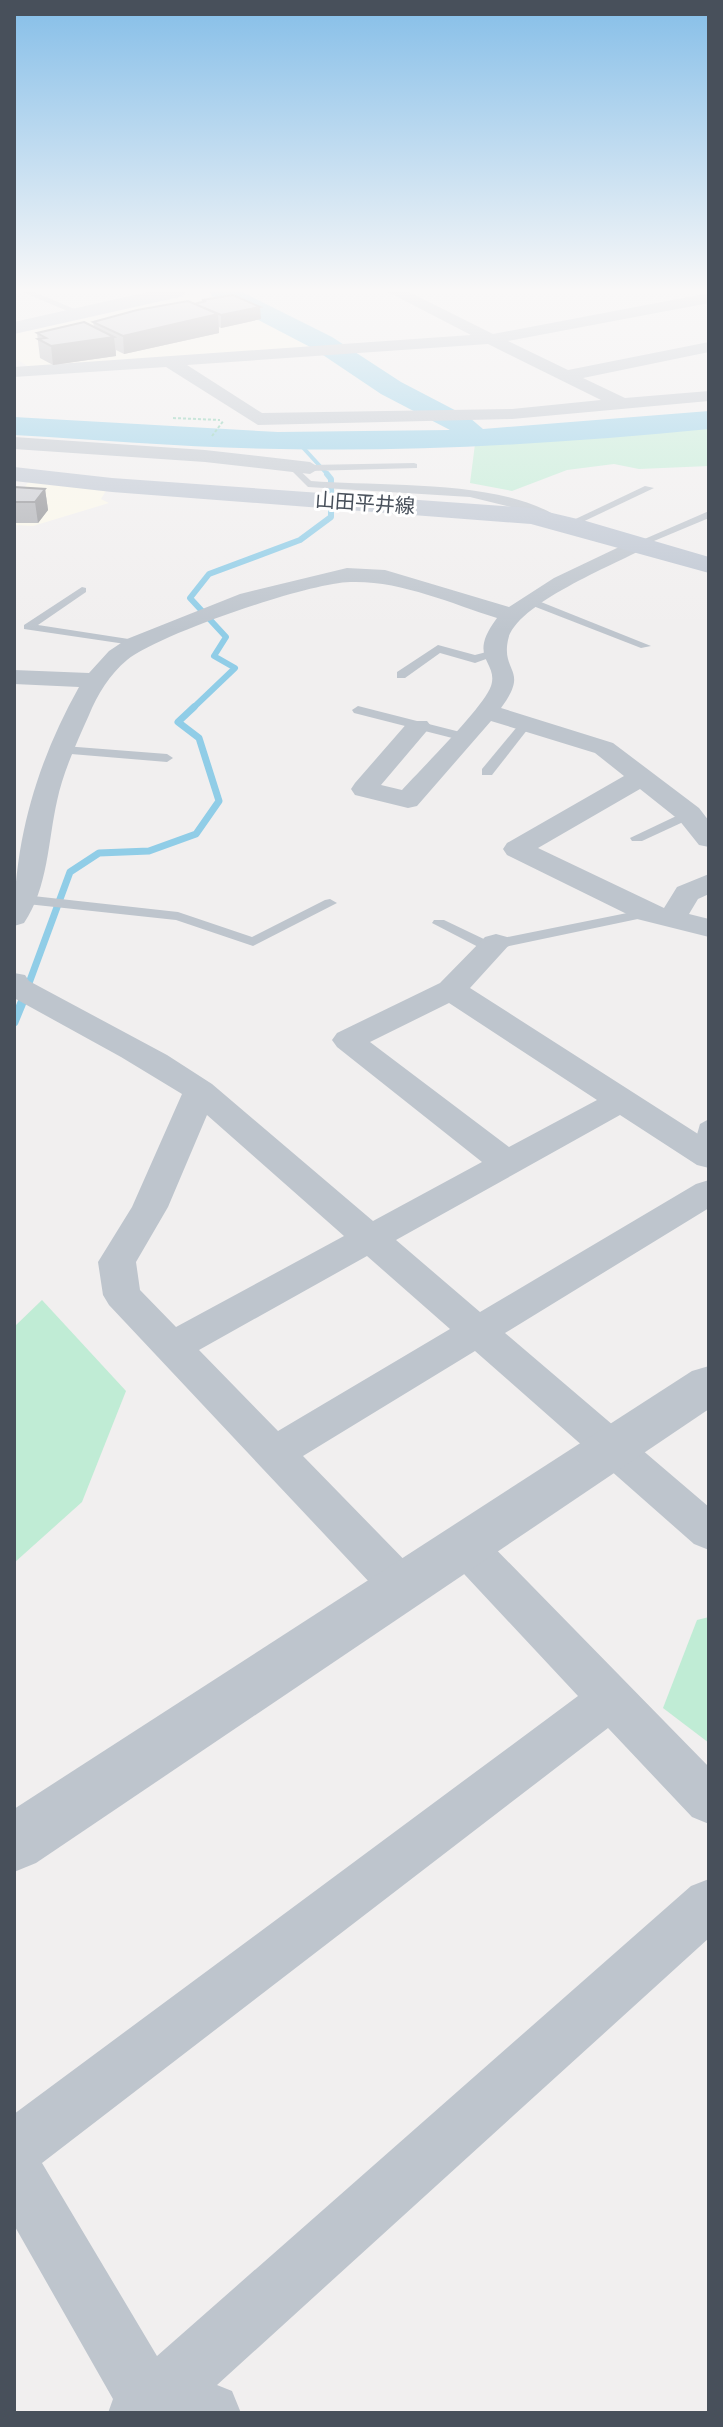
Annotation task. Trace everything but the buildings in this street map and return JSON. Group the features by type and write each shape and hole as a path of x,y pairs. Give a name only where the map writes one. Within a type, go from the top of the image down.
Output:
{"main road":[{"name":"山田平井線","path":"14,474 112,485 507,513 565,523 709,565"}],"street":[{"path":"235,404 258,419 497,414 620,404"},
{"path":"14,443 205,456 302,468"},
{"path":"418,726 364,789 408,800 505,686 505,673 494,654 499,631 522,608 566,580 638,544"},
{"path":"17,907 44,797 77,713 95,680 117,656 135,644 248,599 326,578 385,577 522,608"},
{"path":"14,677 95,680"},
{"path":"486,711 604,748 689,814 709,839"},
{"path":"640,778 517,849 660,916 709,928"},
{"path":"660,916 687,893 709,883"},
{"path":"496,943 451,990 348,1040 505,1162"},
{"path":"14,982 17,987 58,1012 171,1070 200,1091 709,1532"},
{"path":"451,990 620,1101 706,1145"},
{"path":"200,1091 150,1207 117,1262 122,1295 403,1588"},
{"path":"172,1347 620,1101"},
{"path":"275,1453 709,1192"},
{"path":"14,1843 709,1384"},
{"path":"466,1547 609,1700 709,1801"},
{"path":"14,2149 609,1700"},
{"path":"144,2408 709,1904"},
{"path":"14,2169 144,2408"},
{"path":"144,2408 210,2413"}],"lane":[{"path":"414,466 302,468 308,484 490,496 540,510 565,523 649,488"},
{"path":"638,544 709,514"},
{"path":"28,627 82,590"},
{"path":"522,608 645,646"},
{"path":"14,629 28,627 135,644"},
{"path":"401,675 438,649 475,659 494,654"},
{"path":"358,710 464,737"},
{"path":"487,772 525,725"},
{"path":"64,750 167,758"},
{"path":"637,838 689,814"},
{"path":"17,907 178,916 253,942 330,903"},
{"path":"439,923 486,946 660,916"}],"path":[{"path":"173,418 221,420"}],"shaded area":[{"path":"30,480 107,489 101,499 109,503 33,526 14,525 14,500"}],"green space":[{"path":"709,423 709,466 639,469 614,464 567,470 512,491 470,483 475,444"},
{"path":"42,1300 126,1391 82,1502 14,1563 14,1327"},
{"path":"709,1617 709,1743 663,1708 697,1620"}],"waterway":[{"path":"422,404 460,424 475,437"},
{"path":"14,426 278,441 365,441 513,436 709,420"},
{"path":"297,441 329,476"},
{"path":"192,709 235,668 214,656 226,637 190,598 209,574 300,540 331,517 331,479 327,474"},
{"path":"22,1002 70,872 99,853 149,851 196,834 219,801 199,738 178,722 194,707"},
{"path":"14,1022 23,1000"}]}
